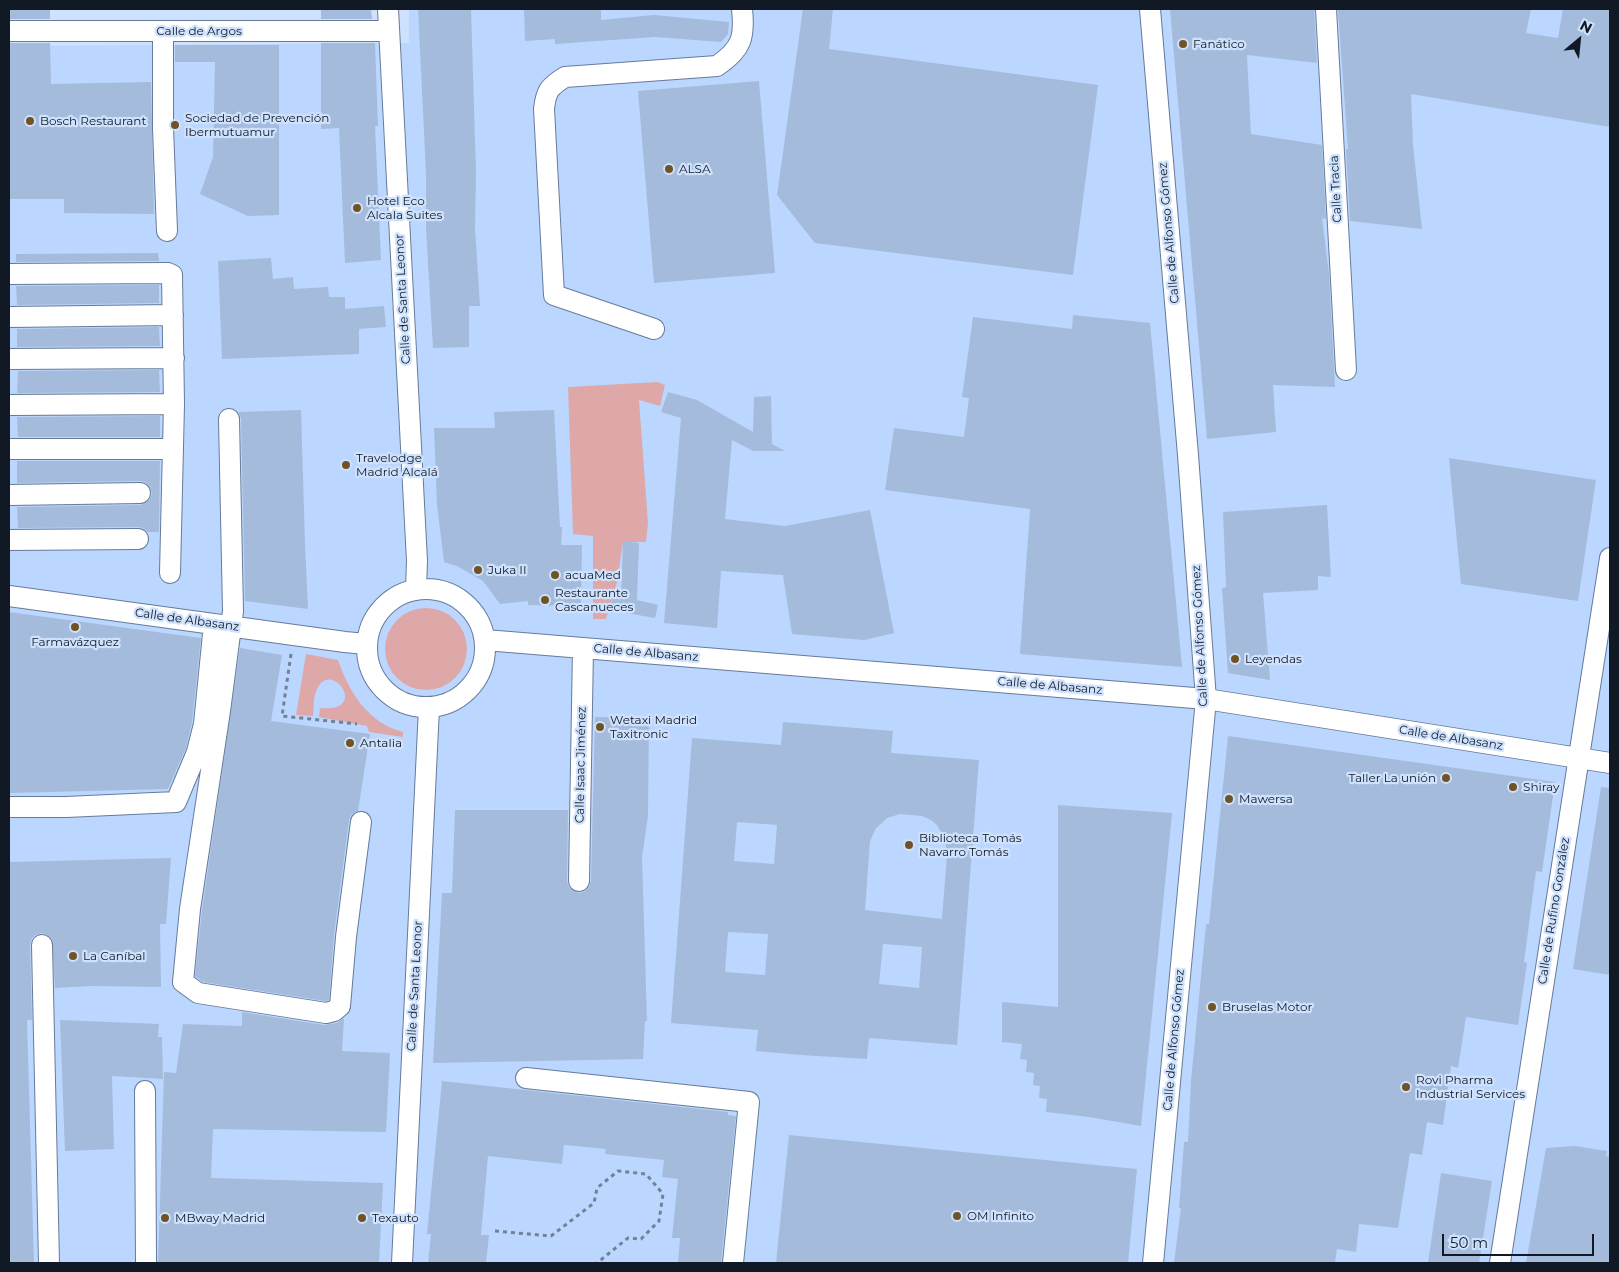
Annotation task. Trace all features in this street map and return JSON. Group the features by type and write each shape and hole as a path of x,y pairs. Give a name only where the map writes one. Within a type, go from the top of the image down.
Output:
{"street":[{"name":"Calle de Santa Leonor","path":"388,9 417,561 416,589"},
{"path":"654,329 554,295 544,109 546,95 552,85 565,77 717,66 732,56 742,39 742,9"},
{"name":"Calle de Alfonso Gómez","path":"1150,9 1188,455 1206,699 1153,1263"},
{"name":"Calle Tracia","path":"1326,9 1346,370"},
{"path":"163,30 163,128 167,231"},
{"name":"Calle de Argos","path":"9,31 388,31"},
{"path":"9,274 168,273 172,275 174,404 170,573"},
{"path":"9,317 173,315"},
{"path":"9,359 174,358"},
{"path":"9,405 174,404"},
{"path":"9,807 66,807 176,802 197,752 223,625 233,611 229,419"},
{"path":"9,449 173,449"},
{"path":"9,495 140,493"},
{"path":"9,540 138,539"},
{"name":"Calle de Rufino González","path":"1500,1263 1578,758 1607,596 1610,558"},
{"path":"416,589 436,589 461,601 469,607 480,622 485,640 484,660 478,679 465,694 448,704 429,708 409,706 391,697 376,682 368,664 366,644 371,624 382,608 398,595 416,589"},
{"name":"Calle de Albasanz","path":"9,596 366,644"},
{"path":"223,625 190,909 184,982 198,993 326,1013 334,1011 340,1006 346,937 361,822"},
{"name":"Calle de Albasanz","path":"485,640 1206,699 1610,763"},
{"name":"Calle Isaac Jiménez","path":"579,882 583,648"},
{"name":"Calle de Santa Leonor","path":"402,1263 429,708"},
{"path":"42,945 49,1263"},
{"path":"526,1078 749,1102 733,1263"},
{"path":"145,1091 146,1263"}],"path":[{"path":"292,648 282,716 357,724"},
{"path":"495,1230 551,1236 594,1203 597,1188 618,1171 646,1174 663,1194 659,1222 641,1239 628,1238 597,1263"}],"shaded area":[{"path":"409,9 1610,9 1610,1263 9,1263 9,46 409,43"},
{"path":"658,382 665,385 660,406 639,400 648,523 646,542 623,542 617,582 606,619 593,619 593,536 573,534 568,387"},
{"path":"426,608 442,611 455,620 464,633 467,649 464,665 455,678 442,687 426,690 410,687 397,678 388,665 385,649 388,633 397,620 410,611"},
{"path":"306,654 338,660 348,683 362,705 380,721 391,728 403,732 403,737 369,732 367,726 319,717 320,708 335,707 343,703 345,696 343,689 338,683 331,680 323,681 317,689 314,699 313,716 296,715"}],"building":[{"path":"9,9 50,9 50,19 9,19"},
{"path":"321,9 371,9 372,19 321,19"},
{"path":"418,9 471,9 476,172 475,228 480,306 469,306 469,347 433,348 426,229 426,174"},
{"path":"524,9 601,9 601,20 654,15 729,22 728,34 721,42 655,37 555,44 555,39 525,41"},
{"path":"803,9 833,9 829,49 1098,85 1073,275 815,243 777,195"},
{"path":"1170,9 1314,9 1317,63 1247,55 1251,134 1322,145 1326,219 1322,218 1329,274 1335,387 1273,385 1276,432 1207,439"},
{"path":"1338,9 1531,9 1526,33 1558,38 1563,9 1610,9 1610,127 1411,94 1413,145 1422,229 1350,221 1346,149 1348,149"},
{"path":"9,43 50,43 51,84 151,82 154,214 64,213 64,199 9,199"},
{"path":"321,43 375,43 378,126 375,126 381,260 345,263 339,128 321,129"},
{"path":"175,45 279,45 279,215 248,216 200,194 213,157 215,62 175,62"},
{"path":"759,81 775,273 654,283 638,91"},
{"path":"158,253 159,261 16,262 16,254"},
{"path":"271,258 273,279 293,277 294,289 328,287 329,297 345,297 345,309 384,306 386,327 359,329 359,354 222,359 218,261"},
{"path":"159,285 159,303 17,305 16,286"},
{"path":"1073,315 1150,323 1182,667 1020,654 1030,509 885,490 894,428 964,437 969,398 962,397 973,317 1072,329"},
{"path":"159,327 160,346 17,347 17,329"},
{"path":"159,370 160,392 17,393 18,371"},
{"path":"668,392 697,400 753,432 754,397 771,396 772,444 785,451 753,451 732,440 725,519 785,526 870,510 894,633 864,640 792,634 783,575 721,571 717,628 664,623 681,418 661,412"},
{"path":"301,410 308,609 245,601 241,419 239,412"},
{"path":"554,410 560,527 562,527 561,545 582,545 581,606 528,605 528,601 500,604 483,581 457,566 444,562 437,505 434,428 495,428 494,412"},
{"path":"160,416 160,437 18,437 17,417"},
{"path":"1449,458 1596,480 1578,601 1461,584"},
{"path":"17,461 160,461 159,532 147,532 143,528 138,527 18,528 17,507 140,505 150,499 152,493 150,487 145,482 140,481 17,483"},
{"path":"1327,505 1331,577 1318,576 1318,590 1263,593 1270,680 1228,673 1222,588 1226,587 1223,512"},
{"path":"623,541 639,543 637,600 658,605 655,618 609,610 613,596 621,596"},
{"path":"9,612 201,638 192,722 186,748 168,789 9,793"},
{"path":"240,648 282,655 271,721 370,734 358,811 352,814 349,820 334,935 329,1000 325,1001 203,982 195,976 202,910"},
{"path":"595,717 649,717 648,816 642,857 647,1021 645,1021 643,1059 433,1063 442,893 452,893 455,810 568,810 567,881 573,891 579,893 585,891 591,881"},
{"path":"783,722 893,731 891,753 979,760 957,1045 869,1038 867,1059 801,1055 756,1051 758,1030 671,1023 692,738 781,745","holes":["900,814 922,816 937,825 945,840 947,855 942,919 865,910 870,841 876,828 887,818","737,822 777,825 774,864 734,861","728,932 768,934 765,975 725,972","883,944 922,947 919,988 879,984"]},
{"path":"1228,736 1555,782 1542,872 1536,871 1524,962 1527,963 1518,1025 1466,1017 1458,1068 1451,1066 1443,1125 1427,1122 1422,1155 1410,1153 1398,1228 1359,1224 1356,1252 1337,1249 1335,1263 1174,1263 1181,1208 1179,1208 1184,1142 1188,1142 1191,1081 1206,924 1209,924"},
{"path":"1601,787 1610,788 1610,975 1573,969"},
{"path":"1058,805 1172,813 1141,1126 1046,1112 1047,1099 1039,1098 1040,1086 1033,1085 1034,1073 1026,1072 1027,1060 1020,1059 1022,1044 1002,1042 1002,1002 1058,1007"},
{"path":"171,858 166,924 160,924 161,987 91,986 55,988 52,939 42,933 35,935 31,940 32,1020 27,1020 34,1263 9,1263 9,862"},
{"path":"242,1012 324,1025 337,1023 344,1018 342,1051 390,1053 386,1132 213,1129 211,1178 383,1183 379,1263 158,1263 164,1072 176,1073 183,1024 242,1026"},
{"path":"60,1020 159,1024 158,1037 162,1037 163,1079 112,1076 114,1149 65,1151"},
{"path":"442,1081 728,1112 728,1115 736,1116 721,1263 678,1263 680,1238 672,1238 678,1179 662,1177 664,1160 605,1154 606,1149 564,1145 562,1164 488,1156 481,1235 489,1235 486,1263 428,1263 431,1234 427,1234"},
{"name":"OM Infinito","path":"789,1135 1137,1169 1128,1263 776,1263"},
{"path":"1575,1146 1607,1151 1606,1156 1610,1157 1610,1263 1526,1263 1546,1148"},
{"path":"1441,1173 1492,1181 1479,1263 1428,1263"}],"place":[{"name":"Fanático","path":"1183,44"},
{"name":"Bosch Restaurant","path":"30,121"},
{"name":"Sociedad de Prevención Ibermutuamur","path":"175,125"},
{"name":"ALSA","path":"669,169"},
{"name":"Hotel Eco Alcala Suites","path":"357,208"},
{"name":"Travelodge Madrid Alcalá","path":"346,465"},
{"name":"Juka II","path":"478,570"},
{"name":"acuaMed","path":"555,575"},
{"name":"Restaurante Cascanueces","path":"545,600"},
{"name":"Farmavázquez","path":"75,627"},
{"name":"Leyendas","path":"1235,659"},
{"name":"Wetaxi Madrid Taxitronic","path":"600,727"},
{"name":"Antalia","path":"350,743"},
{"name":"Taller La unión","path":"1446,778"},
{"name":"Shiray","path":"1513,787"},
{"name":"Mawersa","path":"1229,799"},
{"name":"Biblioteca Tomás Navarro Tomás","path":"909,845"},
{"name":"La Caníbal","path":"73,956"},
{"name":"Bruselas Motor","path":"1212,1007"},
{"name":"Rovi Pharma Industrial Services","path":"1406,1087"},
{"name":"OM Infinito","path":"957,1216"},
{"name":"MBway Madrid","path":"165,1218"},
{"name":"Texauto","path":"362,1218"}]}
